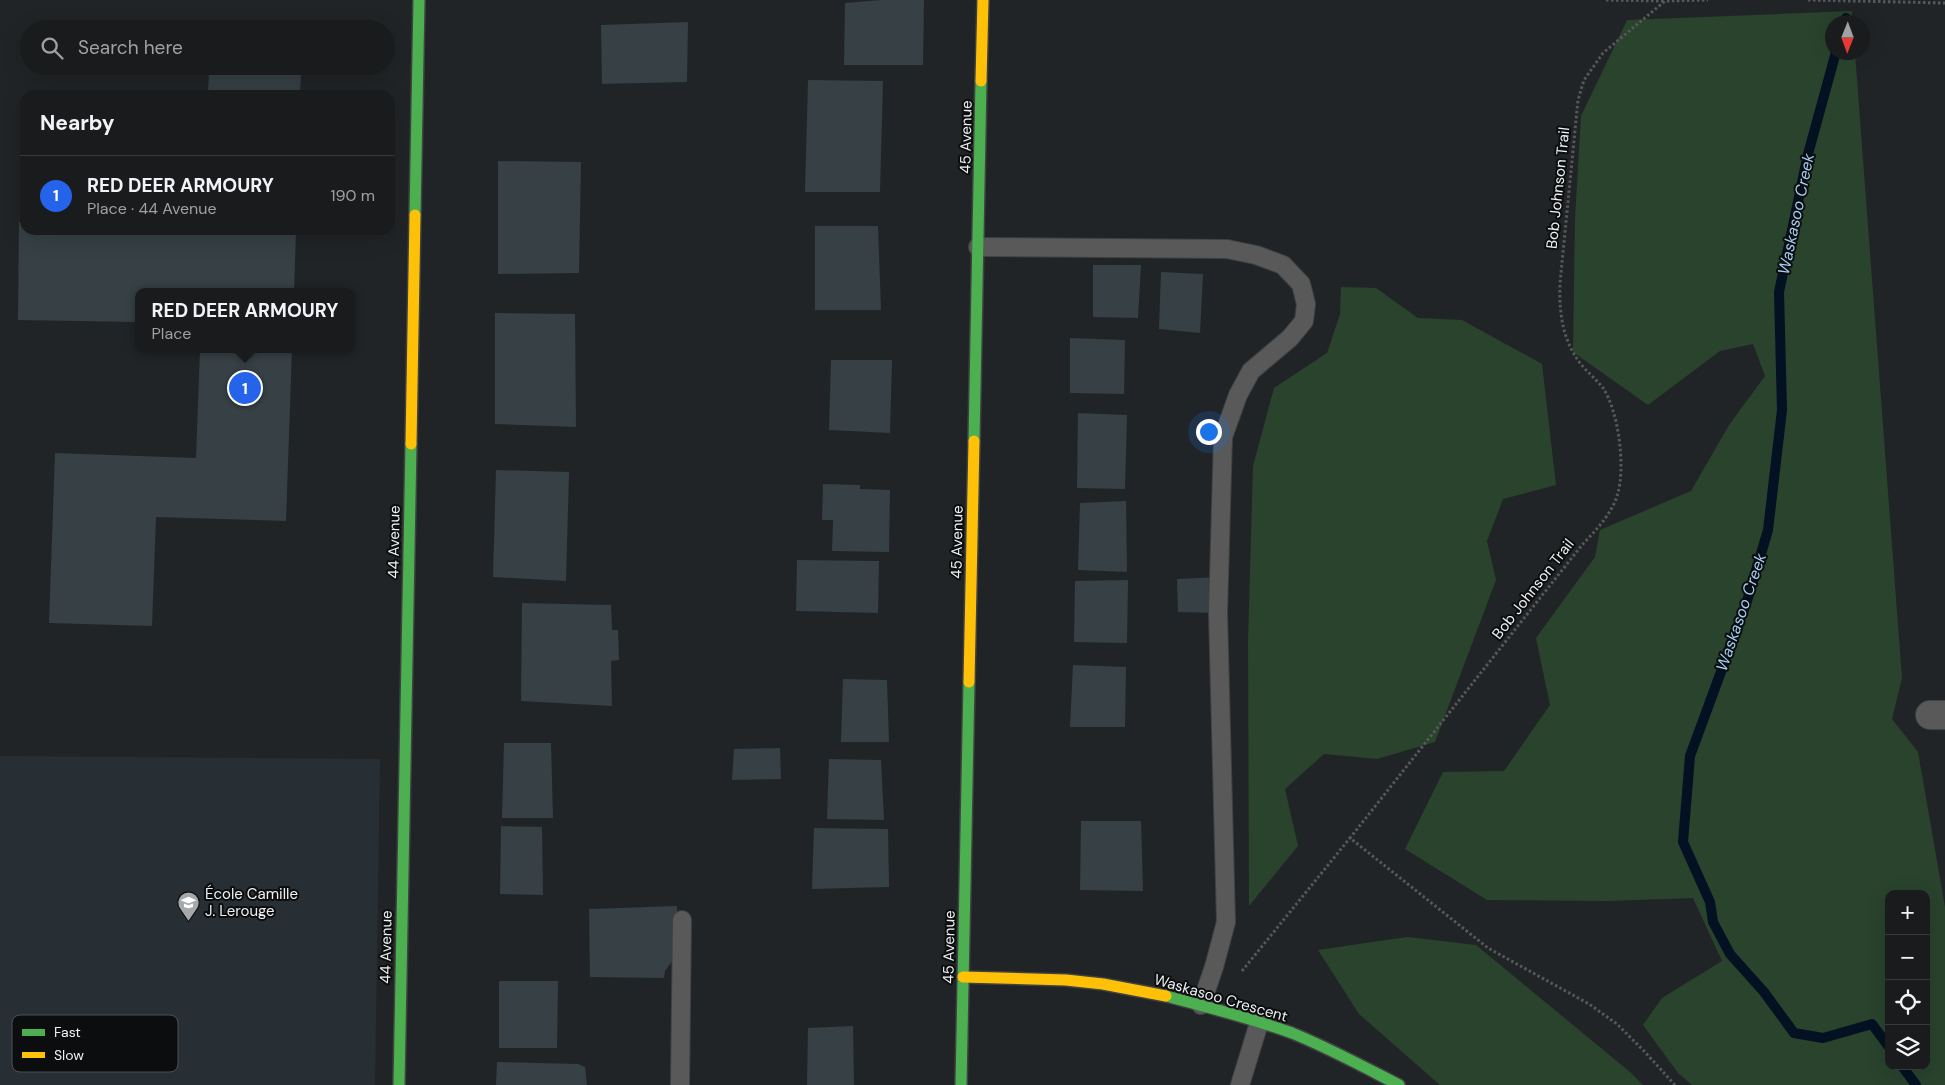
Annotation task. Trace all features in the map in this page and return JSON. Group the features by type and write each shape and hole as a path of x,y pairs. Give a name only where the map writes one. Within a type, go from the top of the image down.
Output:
{"street":[{"name":"44 Avenue","path":"399,1085 419,0"},
{"name":"45 Avenue","path":"962,1085 983,0"},
{"name":"Waskasoo Crescent","path":"964,977 1029,978 1103,984 1207,1006 1291,1033 1328,1049 1399,1085"}],"lane":[{"path":"978,247 1227,249 1256,255 1283,265 1301,284 1306,304 1304,321 1290,338 1251,371 1238,395 1223,437 1218,613 1226,922 1214,967 1207,1006"},
{"path":"680,1085 682,920"},
{"path":"1240,1085 1259,1023"}],"path":[{"path":"1606,0 1708,0"},
{"path":"1808,0 1945,3"},
{"name":"Bob Johnson Trail","path":"1207,1006 1263,943 1350,838 1599,526 1617,497 1620,482 1620,457 1615,420 1611,405 1603,389 1580,362 1568,344 1559,306 1560,283 1578,100 1584,80 1603,53 1665,1"},
{"path":"1350,838 1488,948 1589,1004 1617,1024 1644,1050 1675,1085"}],"shaded area":[{"name":"École Camille J. Lerouge","path":"0,756 380,759 375,1085 0,1085"}],"green space":[{"path":"1852,11 1852,15 1825,15 1825,60 1856,60 1902,678 1892,719 1918,752 1945,907 1945,1085 1692,1085 1678,1073 1643,1025 1662,998 1722,961 1693,898 1608,901 1487,900 1405,849 1443,772 1504,771 1550,705 1536,638 1595,557 1600,530 1691,491 1729,425 1765,376 1753,344 1720,351 1648,405 1573,352 1575,219 1581,116 1627,20"},
{"path":"1341,287 1376,288 1418,318 1462,320 1542,364 1556,485 1503,499 1487,541 1496,580 1435,742 1377,759 1324,754 1285,789 1298,846 1249,906 1248,641 1253,466 1274,388 1327,353 1340,314"},
{"path":"1407,937 1476,945 1630,1072 1643,1085 1440,1085 1359,1014 1318,950"}],"building":[{"path":"881,0 924,0 923,65 844,65 845,3"},
{"path":"688,22 687,82 602,84 601,25"},
{"path":"209,75 301,75 300,90 208,90"},
{"path":"808,80 883,81 880,192 805,192"},
{"path":"498,161 581,162 579,273 498,274"},
{"path":"19,222 20,235 296,235 294,288 135,288 135,322 18,320"},
{"path":"815,226 878,226 881,310 815,310"},
{"path":"1093,265 1141,265 1138,318 1093,317"},
{"path":"1161,272 1203,274 1200,333 1159,329"},
{"path":"495,313 575,314 576,427 495,424"},
{"path":"1070,338 1125,340 1124,394 1070,393"},
{"path":"200,353 292,353 286,521 156,517 152,626 49,623 55,453 196,458"},
{"path":"831,360 892,360 890,433 829,430"},
{"path":"1078,413 1127,415 1125,489 1077,488"},
{"path":"496,470 569,472 566,581 493,577"},
{"path":"823,484 860,485 860,489 890,490 889,552 832,551 833,520 822,520"},
{"path":"1126,501 1127,572 1078,570 1080,503"},
{"path":"797,560 879,561 878,613 796,611"},
{"path":"1219,577 1218,613 1178,612 1177,579"},
{"path":"1128,580 1127,643 1074,642 1075,581"},
{"path":"522,603 611,605 612,630 618,630 619,660 611,661 612,706 521,701"},
{"path":"1073,665 1126,667 1125,727 1070,727"},
{"path":"843,679 887,680 889,742 841,742"},
{"path":"504,743 551,743 553,818 502,818"},
{"path":"780,748 781,779 732,780 734,749"},
{"path":"829,759 881,760 884,820 827,819"},
{"path":"1081,821 1141,821 1143,891 1080,890"},
{"path":"501,826 542,827 543,895 500,894"},
{"path":"814,828 888,829 889,887 812,889"},
{"path":"677,906 678,953 665,971 664,978 590,977 589,909"},
{"path":"499,981 558,981 557,1048 499,1048"},
{"path":"853,1026 854,1085 807,1085 808,1028"},
{"path":"497,1062 578,1064 585,1067 587,1085 496,1085"}],"waterway":[{"name":"Waskasoo Creek","path":"1834,60 1808,154 1779,292 1782,410 1768,530 1747,601 1690,756 1683,842 1710,902 1713,922 1730,954 1764,992 1794,1033 1823,1038 1872,1024 1885,1042"},
{"name":"Waskasoo Creek","path":"1905,1070 1916,1085"}],"traffic: fast":[{"path":"415,215 419,0"},
{"path":"974,441 981,81"},
{"path":"399,1085 411,444"},
{"path":"961,1085 969,682"},
{"path":"1166,996 1292,1033 1333,1051 1399,1085"}],"traffic: slow":[{"path":"981,81 983,0"},
{"path":"411,444 415,215"},
{"path":"969,682 974,441"},
{"path":"963,977 1066,980 1103,984 1166,996"}],"place":[{"name":"RED DEER ARMOURY","path":"245,388"},
{"name":"École Camille J. Lerouge","path":"189,922"}]}
